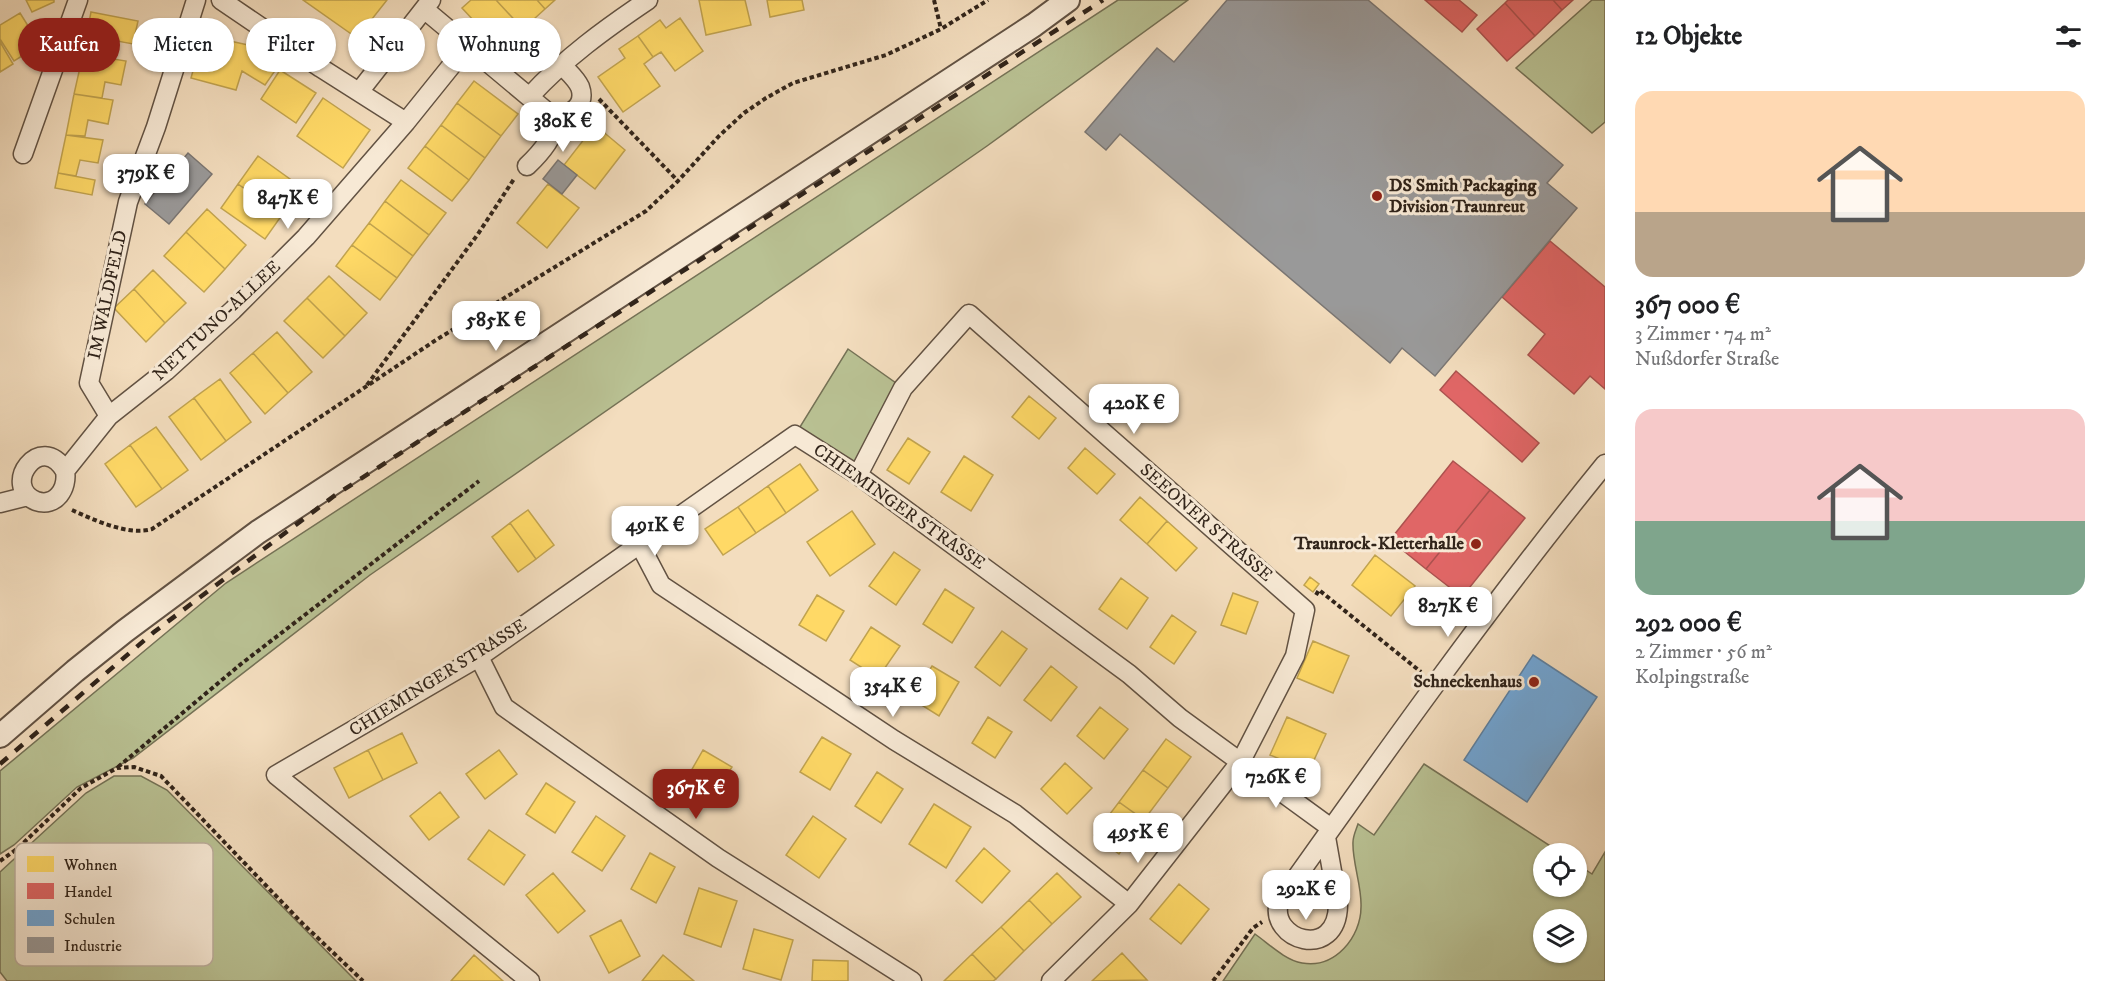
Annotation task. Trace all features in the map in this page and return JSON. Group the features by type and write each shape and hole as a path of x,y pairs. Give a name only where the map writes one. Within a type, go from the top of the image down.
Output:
{"street":[{"path":"23,154 78,0"},
{"name":"IM WALDFELD","path":"109,416 88,383 128,202 156,127 196,0"},
{"path":"221,0 406,122"},
{"path":"501,72 546,111 560,116 573,111 581,99 581,92 575,80 561,64 603,30 648,0"},
{"path":"0,736 117,638 258,532 1034,25 1068,0"},
{"path":"359,92 428,4 442,18"},
{"name":"NETTUNO-ALLEE","path":"52,500 65,488 65,471 109,416 166,371 233,310 306,237 446,72"},
{"path":"530,96 553,72"},
{"path":"527,166 553,136 560,116"},
{"name":"SEEONER STRASSE","path":"858,475 903,388 969,314 1305,610"},
{"name":"CHIEMINGER STRASSE","path":"530,981 276,775 479,657 795,435 858,475 1129,674 1180,718 1241,761 1329,832"},
{"path":"52,500 39,502 28,496 21,477 26,465 31,460 44,456 50,457 65,471"},
{"path":"1329,832 1338,905 1335,926 1328,935 1317,940 1306,940 1294,936 1280,921 1276,912 1279,902 1329,832 1436,684 1605,464"},
{"path":"0,503 28,496"},
{"path":"640,545 661,585 894,740 1015,814 1129,904"},
{"path":"1051,981 1129,904 1241,761 1295,656 1305,610"},
{"path":"479,657 504,707 718,858 912,981"}],"path":[{"path":"934,0 941,29"},
{"path":"52,500 99,522 141,532 152,529 436,340 646,210 678,181 719,136 744,113 766,98 793,84 886,55 941,29 988,0"},
{"path":"581,92 591,91 678,181"},
{"path":"368,386 385,359 478,234 520,170 527,166"},
{"path":"23,843 81,788 117,768 241,664 479,482"},
{"path":"1305,610 1319,590 1436,684"},
{"path":"117,768 134,767 161,776 302,924 363,981"},
{"path":"0,861 15,850"},
{"path":"1213,981 1253,928 1276,912"}],"green space":[{"path":"1118,0 1188,0 987,146 370,575 133,758 77,787 14,845 0,854 0,771 226,583"},
{"path":"1592,0 1605,0 1605,122 1592,133 1516,68"},
{"path":"848,349 903,388 858,475 795,435"},
{"path":"1424,764 1546,843 1533,843 1533,897 1587,897 1587,871 1592,874 1605,852 1605,981 1223,981 1255,934 1283,955 1302,963 1314,964 1325,961 1344,948 1351,939 1360,918 1361,899 1353,850 1358,824 1374,835"},
{"path":"114,776 141,776 167,790 356,981 7,981 0,972 0,872 15,858 15,966 213,966 213,843 32,843 86,793"}],"building: Wohnen":[{"path":"26,0 54,0 54,2 32,12"},
{"path":"303,0 387,0 373,18 348,18 348,32 336,23 336,18 329,18"},
{"path":"471,0 496,0 513,18 471,18 462,8"},
{"path":"496,0 537,0 545,9 535,18 513,18"},
{"path":"537,0 555,0 545,9"},
{"path":"699,0 745,0 751,25 706,35"},
{"path":"767,0 802,0 804,10 770,17"},
{"path":"91,12 132,20 132,44 120,42 120,18 90,18"},
{"path":"20,13 23,18 18,18 18,59 14,61 0,39 0,25"},
{"path":"680,18 703,51 675,71 661,52 653,57 638,36 660,20 666,28"},
{"path":"638,36 653,57 644,64 660,86 623,112 598,77 625,58 619,49"},
{"path":"0,42 13,64 0,72"},
{"path":"234,42 246,45 246,72 274,72 265,85 242,71 236,90 191,78 193,72 234,72"},
{"path":"120,60 126,61 121,85 105,82 102,98 74,94 79,72 120,72"},
{"path":"279,72 283,72 316,93 296,123 261,99"},
{"path":"474,81 518,114 501,136 457,103"},
{"path":"74,94 113,100 108,124 88,120 85,136 66,135"},
{"path":"323,98 370,130 343,168 297,136"},
{"path":"457,103 501,136 485,158 441,125"},
{"path":"441,125 485,158 469,180 425,146"},
{"path":"595,125 625,150 595,189 564,165"},
{"path":"66,135 103,140 98,163 80,160 76,176 58,173"},
{"path":"425,146 469,180 452,201 408,168"},
{"path":"258,156 301,187 282,215 238,184"},
{"path":"58,173 95,180 92,195 55,188"},
{"path":"401,180 446,213 429,235 385,201"},
{"path":"238,184 282,215 265,239 221,208"},
{"path":"548,184 579,208 547,248 517,223"},
{"path":"385,201 429,235 413,256 369,223"},
{"path":"207,209 246,245 225,269 186,232"},
{"path":"369,223 413,256 397,278 352,245"},
{"path":"186,232 225,269 204,292 164,256"},
{"path":"352,245 397,278 380,300 336,266"},
{"path":"153,270 186,303 165,323 134,289"},
{"path":"329,276 367,313 345,336 307,298"},
{"path":"134,289 165,323 146,342 114,308"},
{"path":"307,298 345,336 323,358 284,321"},
{"path":"277,332 312,372 288,393 253,353"},
{"path":"253,353 288,393 265,414 230,373"},
{"path":"220,379 251,422 226,441 194,398"},
{"path":"1029,396 1056,418 1039,439 1012,417"},
{"path":"194,398 226,441 201,460 169,417"},
{"path":"156,427 188,470 162,489 130,445"},
{"path":"908,438 930,452 909,484 887,470"},
{"path":"130,445 162,489 136,507 105,464"},
{"path":"1085,448 1115,474 1097,494 1068,468"},
{"path":"964,456 993,475 971,511 941,492"},
{"path":"800,464 818,490 786,513 768,486"},
{"path":"768,486 786,513 756,533 738,507"},
{"path":"1140,497 1167,521 1147,544 1120,520"},
{"path":"738,507 756,533 723,555 705,529"},
{"path":"528,510 554,545 536,559 510,523"},
{"path":"852,511 875,544 830,576 807,542"},
{"path":"1167,521 1197,548 1176,571 1147,544"},
{"path":"510,523 536,559 518,572 492,537"},
{"path":"894,552 920,570 896,605 869,586"},
{"path":"1375,555 1415,586 1391,616 1352,585"},
{"path":"1310,577 1319,584 1313,592 1304,585"},
{"path":"1121,578 1148,598 1127,629 1099,609"},
{"path":"945,589 974,608 952,643 923,624"},
{"path":"1233,593 1258,602 1246,634 1221,625"},
{"path":"817,595 844,611 826,641 799,625"},
{"path":"1172,615 1196,632 1174,664 1150,647"},
{"path":"871,627 900,646 878,678 850,660"},
{"path":"1002,631 1027,649 1000,686 975,667"},
{"path":"1313,641 1349,656 1333,693 1297,678"},
{"path":"932,666 959,682 939,716 912,699"},
{"path":"1051,666 1077,687 1051,721 1024,700"},
{"path":"1100,707 1128,729 1104,759 1077,736"},
{"path":"988,717 1012,732 995,758 972,743"},
{"path":"1287,717 1326,734 1309,771 1270,755"},
{"path":"402,733 417,763 383,780 368,750"},
{"path":"822,737 851,754 830,790 800,772"},
{"path":"1166,739 1191,757 1168,788 1143,770"},
{"path":"368,750 383,780 349,798 334,768"},
{"path":"499,750 517,774 485,799 466,774"},
{"path":"703,750 732,767 711,801 683,785"},
{"path":"1065,763 1092,788 1067,814 1041,789"},
{"path":"1143,770 1168,788 1144,820 1119,802"},
{"path":"877,772 903,789 881,823 855,806"},
{"path":"546,783 575,802 555,833 526,814"},
{"path":"440,792 459,817 429,840 410,816"},
{"path":"1119,802 1144,820 1119,854 1094,835"},
{"path":"934,804 971,827 946,868 909,844"},
{"path":"596,816 625,836 602,871 572,852"},
{"path":"813,816 846,839 819,878 786,855"},
{"path":"489,830 525,855 504,885 468,859"},
{"path":"984,848 1010,871 982,903 956,881"},
{"path":"650,853 675,867 656,903 631,889"},
{"path":"553,873 585,911 558,933 526,895"},
{"path":"1057,873 1081,897 1052,924 1029,900"},
{"path":"1179,884 1209,909 1181,944 1150,919"},
{"path":"699,888 737,901 721,947 684,934"},
{"path":"1029,900 1052,924 1024,951 1001,927"},
{"path":"621,920 640,956 609,973 590,936"},
{"path":"1001,927 1024,951 996,979 972,954"},
{"path":"754,929 793,940 781,980 743,969"},
{"path":"1122,953 1147,980 1092,981"},
{"path":"972,954 996,979 993,981 944,981"},
{"path":"474,955 503,981 451,981"},
{"path":"663,955 694,981 642,981"},
{"path":"813,960 848,961 848,981 812,981"}],"building: Handel":[{"path":"1425,0 1459,0 1477,15 1462,32"},
{"path":"1508,0 1553,0 1562,10 1535,36 1505,3"},
{"path":"1553,0 1573,0 1562,10"},
{"path":"1505,3 1535,36 1507,61 1477,29"},
{"path":"1550,241 1605,287 1605,389 1590,376 1574,394 1528,355 1545,334 1502,297"},
{"path":"1456,371 1539,443 1522,462 1440,390"},
{"path":"1453,461 1490,490 1426,569 1390,540"},
{"name":"Traunrock-Kletterhalle","path":"1490,490 1525,518 1462,597 1426,569"}],"building: Schulen":[{"path":"1533,655 1597,697 1527,802 1464,760"}],"building: Industrie":[{"name":"DS Smith Packaging Division Traunreut","path":"1227,0 1368,0 1563,165 1547,183 1577,208 1435,376 1402,348 1390,363 1120,134 1106,150 1085,132 1157,48 1174,62"},
{"path":"188,153 212,174 169,224 145,204"},
{"path":"558,160 577,175 562,194 543,179"}],"railway":[{"path":"0,764 154,632 334,496 1103,0"}],"place":[{"name":"DS Smith Packaging Division Traunreut","path":"1377,196"},
{"name":"Traunrock-Kletterhalle","path":"1476,544"},
{"name":"Schneckenhaus","path":"1534,682"}]}
